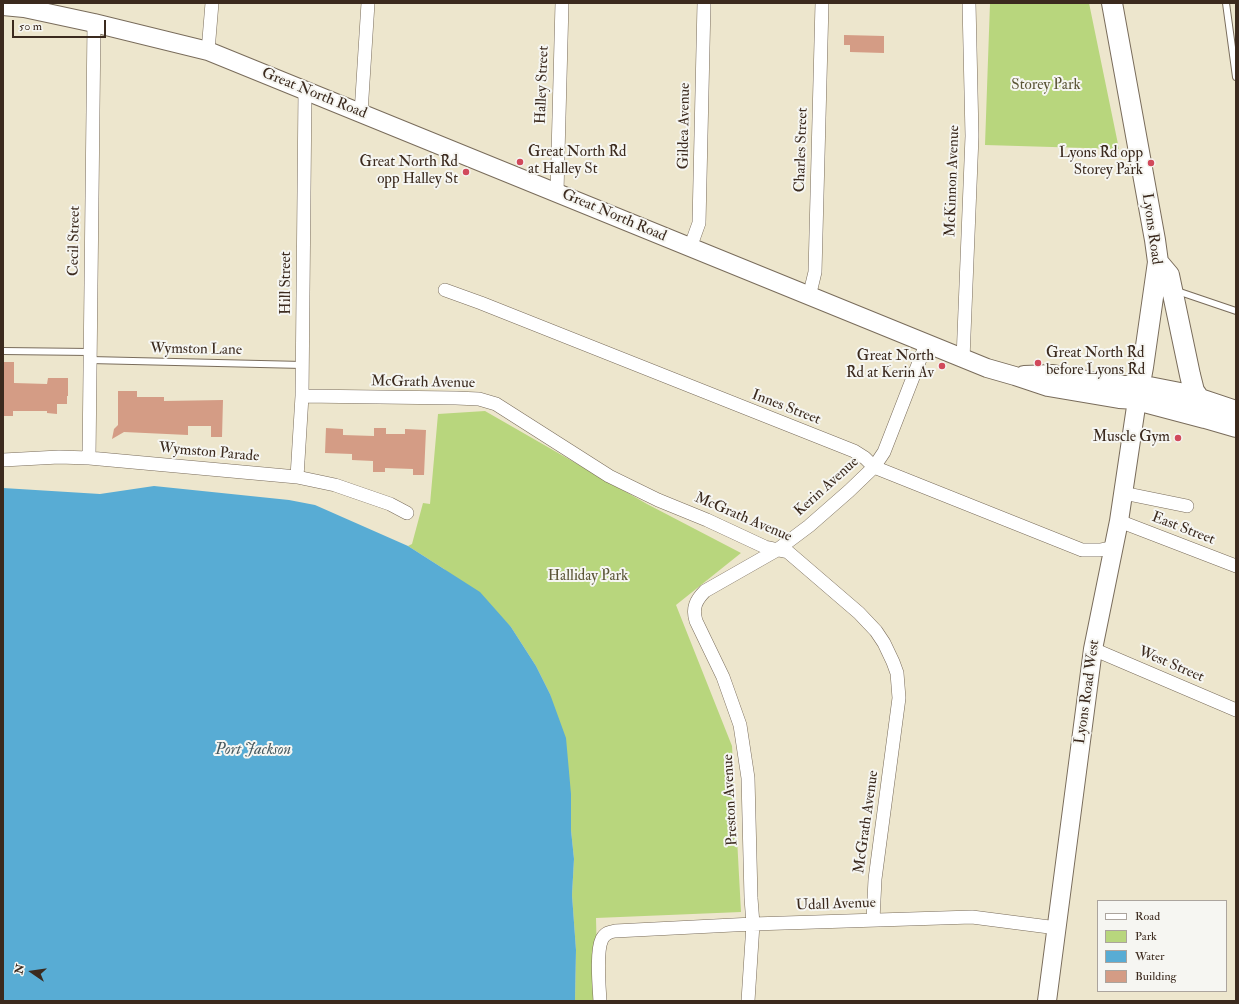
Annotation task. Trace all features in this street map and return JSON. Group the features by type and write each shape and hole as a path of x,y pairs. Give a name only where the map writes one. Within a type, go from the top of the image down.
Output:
{"main road":[{"name":"Lyons Road","path":"1112,3 1158,262 1138,393"},
{"name":"Great North Road","path":"3,6 24,6 208,51 557,192 809,297 987,368 1015,376 1052,374 1115,385 1198,416 1236,427"},
{"path":"1158,262 1169,276 1190,375 1194,391 1199,398"},
{"name":"Great North Road","path":"1138,393 1185,394 1236,411"},
{"name":"Lyons Road West","path":"1047,1001 1093,649 1119,521 1138,393"}],"street":[{"path":"208,51 212,3"},
{"path":"361,113 368,3"},
{"name":"Halley Street","path":"557,192 562,3"},
{"name":"Gildea Avenue","path":"690,248 699,223 704,3"},
{"name":"Charles Street","path":"809,297 815,272 822,3"},
{"name":"McKinnon Avenue","path":"963,359 972,136 969,3"},
{"name":"Cecil Street","path":"89,458 94,24"},
{"name":"Hill Street","path":"297,477 303,365 305,90"},
{"name":"Innes Street","path":"445,290 854,451 865,458 874,467 1082,550 1100,550 1114,547"},
{"name":"Kerin Avenue","path":"695,607 697,598 705,591 777,550 815,521 874,467 884,452 926,344"},
{"name":"McGrath Avenue","path":"302,396 479,399 496,404 609,476 658,500 707,520 765,547 788,552 859,613 876,631 884,643 897,673 899,698 875,879 874,920"},
{"name":"Wymston Parade","path":"3,460 59,457 89,458 297,477 335,485 390,504 407,513"},
{"path":"1123,493 1186,506"},
{"name":"East Street","path":"1119,521 1236,566"},
{"name":"Preston Avenue","path":"695,607 694,614 696,621 723,677 740,725 748,778 753,924 748,1001"},
{"name":"West Street","path":"1093,649 1236,710"},
{"name":"Udall Avenue","path":"600,1001 599,949 602,938 607,933 615,931 753,924 972,917 1057,928"}],"lane":[{"path":"1226,3 1236,77"},
{"path":"1172,289 1236,311"},
{"name":"Wymston Lane","path":"3,350 90,356 303,365"}],"green space":[{"name":"Storey Park","path":"990,3 1089,3 1119,149 985,145"},
{"name":"Halliday Park","path":"485,411 647,504 741,553 676,605 732,746 741,912 596,918 598,1001 575,1001 576,950 572,895 574,859 571,830 550,694 536,666 511,627 444,569 408,546 412,544 423,503 430,504 438,414"}],"water":[{"name":"Port Jackson","path":"154,486 289,500 315,505 408,546 480,592 511,627 536,666 550,694 566,738 571,794 571,830 574,859 572,895 576,950 575,1001 3,1001 3,488 100,494"}],"building":[{"path":"844,35 884,36 884,53 850,52 850,45 844,45"},
{"path":"3,362 14,362 14,383 47,384 48,378 68,378 67,404 57,404 57,414 47,413 47,411 13,411 13,416 3,416"},
{"path":"118,391 137,391 137,397 164,397 164,401 223,400 222,437 211,437 211,426 188,426 188,435 124,432 112,439 114,429 118,425"},
{"path":"326,428 343,429 343,435 374,436 374,428 386,428 386,434 405,434 405,429 426,430 424,475 413,475 413,469 385,468 385,472 373,472 373,461 352,460 352,454 325,453"}],"place":[{"name":"Great North Rd at Halley St","path":"520,162"},
{"name":"Lyons Rd opp Storey Park","path":"1151,163"},
{"name":"Great North Rd opp Halley St","path":"466,172"},
{"name":"Great North Rd before Lyons Rd","path":"1038,363"},
{"name":"Great North Rd at Kerin Av","path":"942,366"},
{"name":"Muscle Gym","path":"1178,438"}]}
